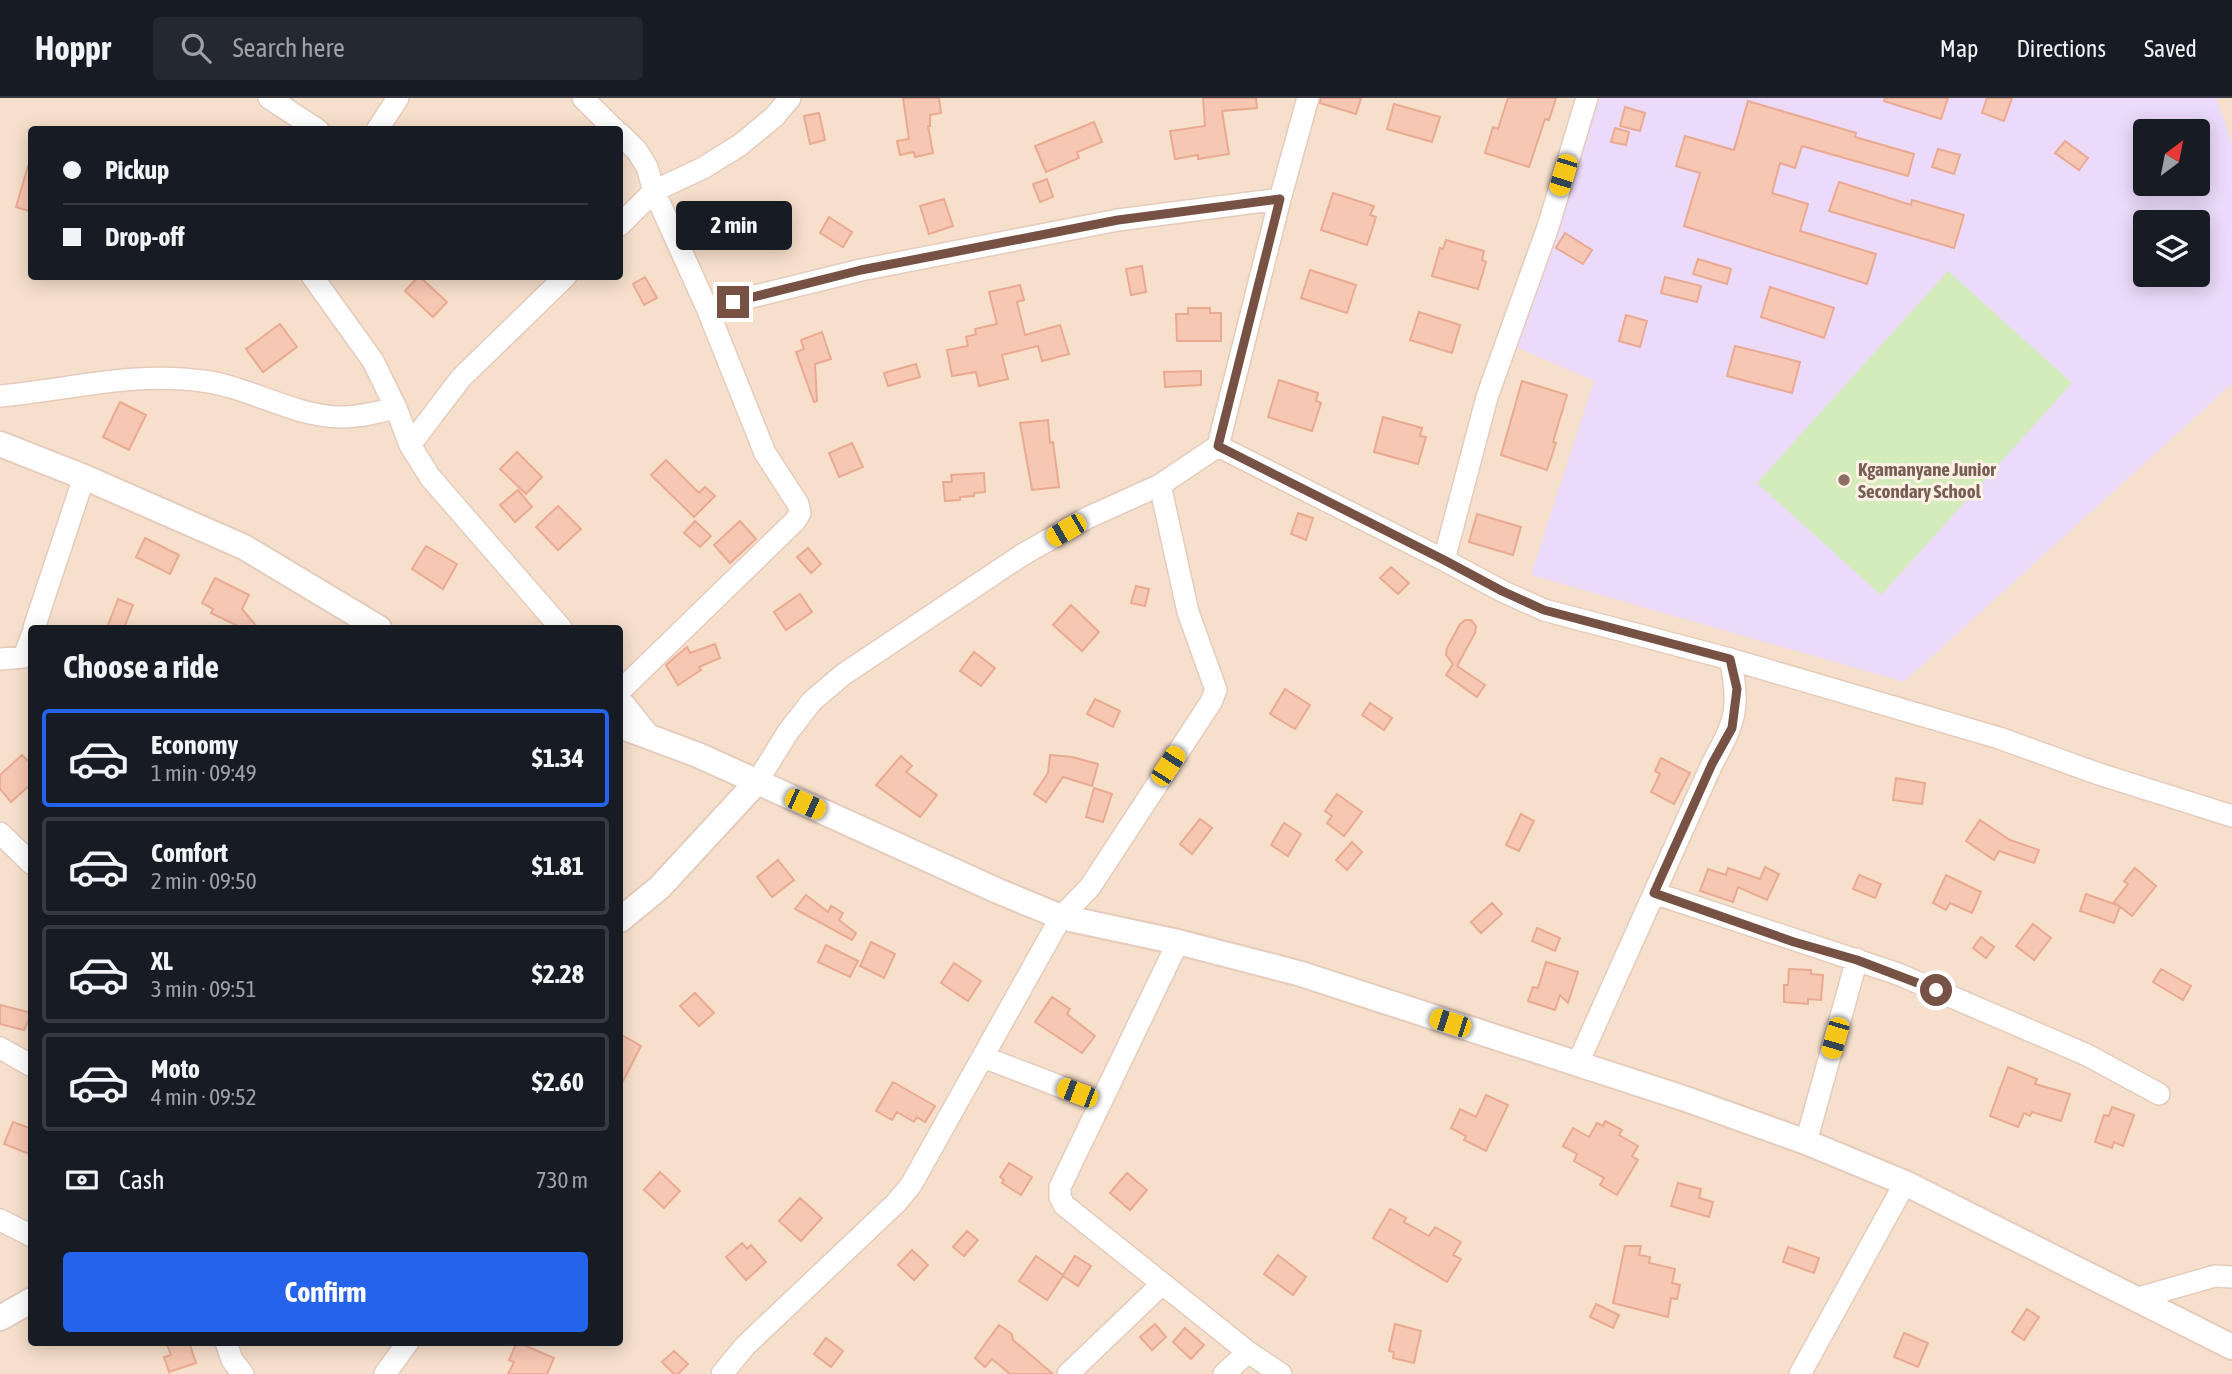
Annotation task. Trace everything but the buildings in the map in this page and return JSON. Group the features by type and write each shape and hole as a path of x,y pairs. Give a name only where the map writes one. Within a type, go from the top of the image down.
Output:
{"street":[{"path":"269,98 312,126"},
{"path":"380,126 398,98"},
{"path":"583,98 611,126"},
{"path":"623,222 654,191 703,168 740,145 774,117 790,98"},
{"path":"623,918 660,887 757,782 788,732 812,701 844,674 1022,555 1087,518 1160,485 1218,446 1308,98"},
{"path":"1444,560 1487,397 1548,227 1587,98"},
{"path":"623,137 637,151 647,167 654,191 708,308 765,453 798,504 800,513 795,521 623,688"},
{"path":"708,308 861,270 1118,220 1280,199"},
{"path":"315,280 373,361 396,408 410,445 430,477 558,625"},
{"path":"410,445 461,378 562,280"},
{"path":"0,396 122,379 160,377 205,381 307,412 338,417 396,408"},
{"path":"0,436 33,458"},
{"path":"0,444 84,477 244,547 374,625"},
{"path":"1218,446 1544,610 1730,659 1999,738 2099,774 2232,816"},
{"path":"35,625 84,477"},
{"path":"722,1374 745,1346 896,1203 911,1185 1061,917 1090,887 1211,702 1216,690 1188,612 1160,485"},
{"path":"0,659 28,657"},
{"path":"1577,1065 1712,764 1732,728 1737,689 1730,659"},
{"path":"623,703 652,738"},
{"path":"623,727 698,755 985,886 1061,917 1178,942 1298,973 1683,1098 1806,1142 1905,1184 2232,1346"},
{"path":"0,833 28,860"},
{"path":"1654,893 1794,942 1857,960 1955,998 2087,1055 2159,1094"},
{"path":"1178,942 1060,1187 1060,1197 1064,1205 1161,1285 1281,1374"},
{"path":"1806,1142 1857,960"},
{"path":"0,1048 28,1064"},
{"path":"983,1057 1101,1102"},
{"path":"1800,1374 1905,1184"},
{"path":"0,1220 28,1234"},
{"path":"2135,1298 2215,1276 2232,1277"},
{"path":"1068,1374 1161,1285"},
{"path":"0,1318 28,1302"},
{"path":"227,1346 232,1360 243,1374"},
{"path":"385,1374 405,1346"},
{"path":"1224,1374 1248,1352"}],"shaded area":[{"path":"0,98 2232,98 2232,1374 0,1374"},
{"name":"Kgamanyane Junior Secondary School","path":"1599,98 2217,98 2232,144 2232,384 1904,682 1531,575 1594,381 1516,347"}],"green space":[{"path":"1948,271 2072,383 1881,595 1757,483"}],"place":[{"name":"Kgamanyane Junior Secondary School","path":"1844,480"}],"route":[{"path":"733,302 861,270 1118,220 1280,199 1218,446 1544,610 1730,659 1737,689 1732,728 1712,764 1654,893 1794,942 1898,974 1936,990"}]}
